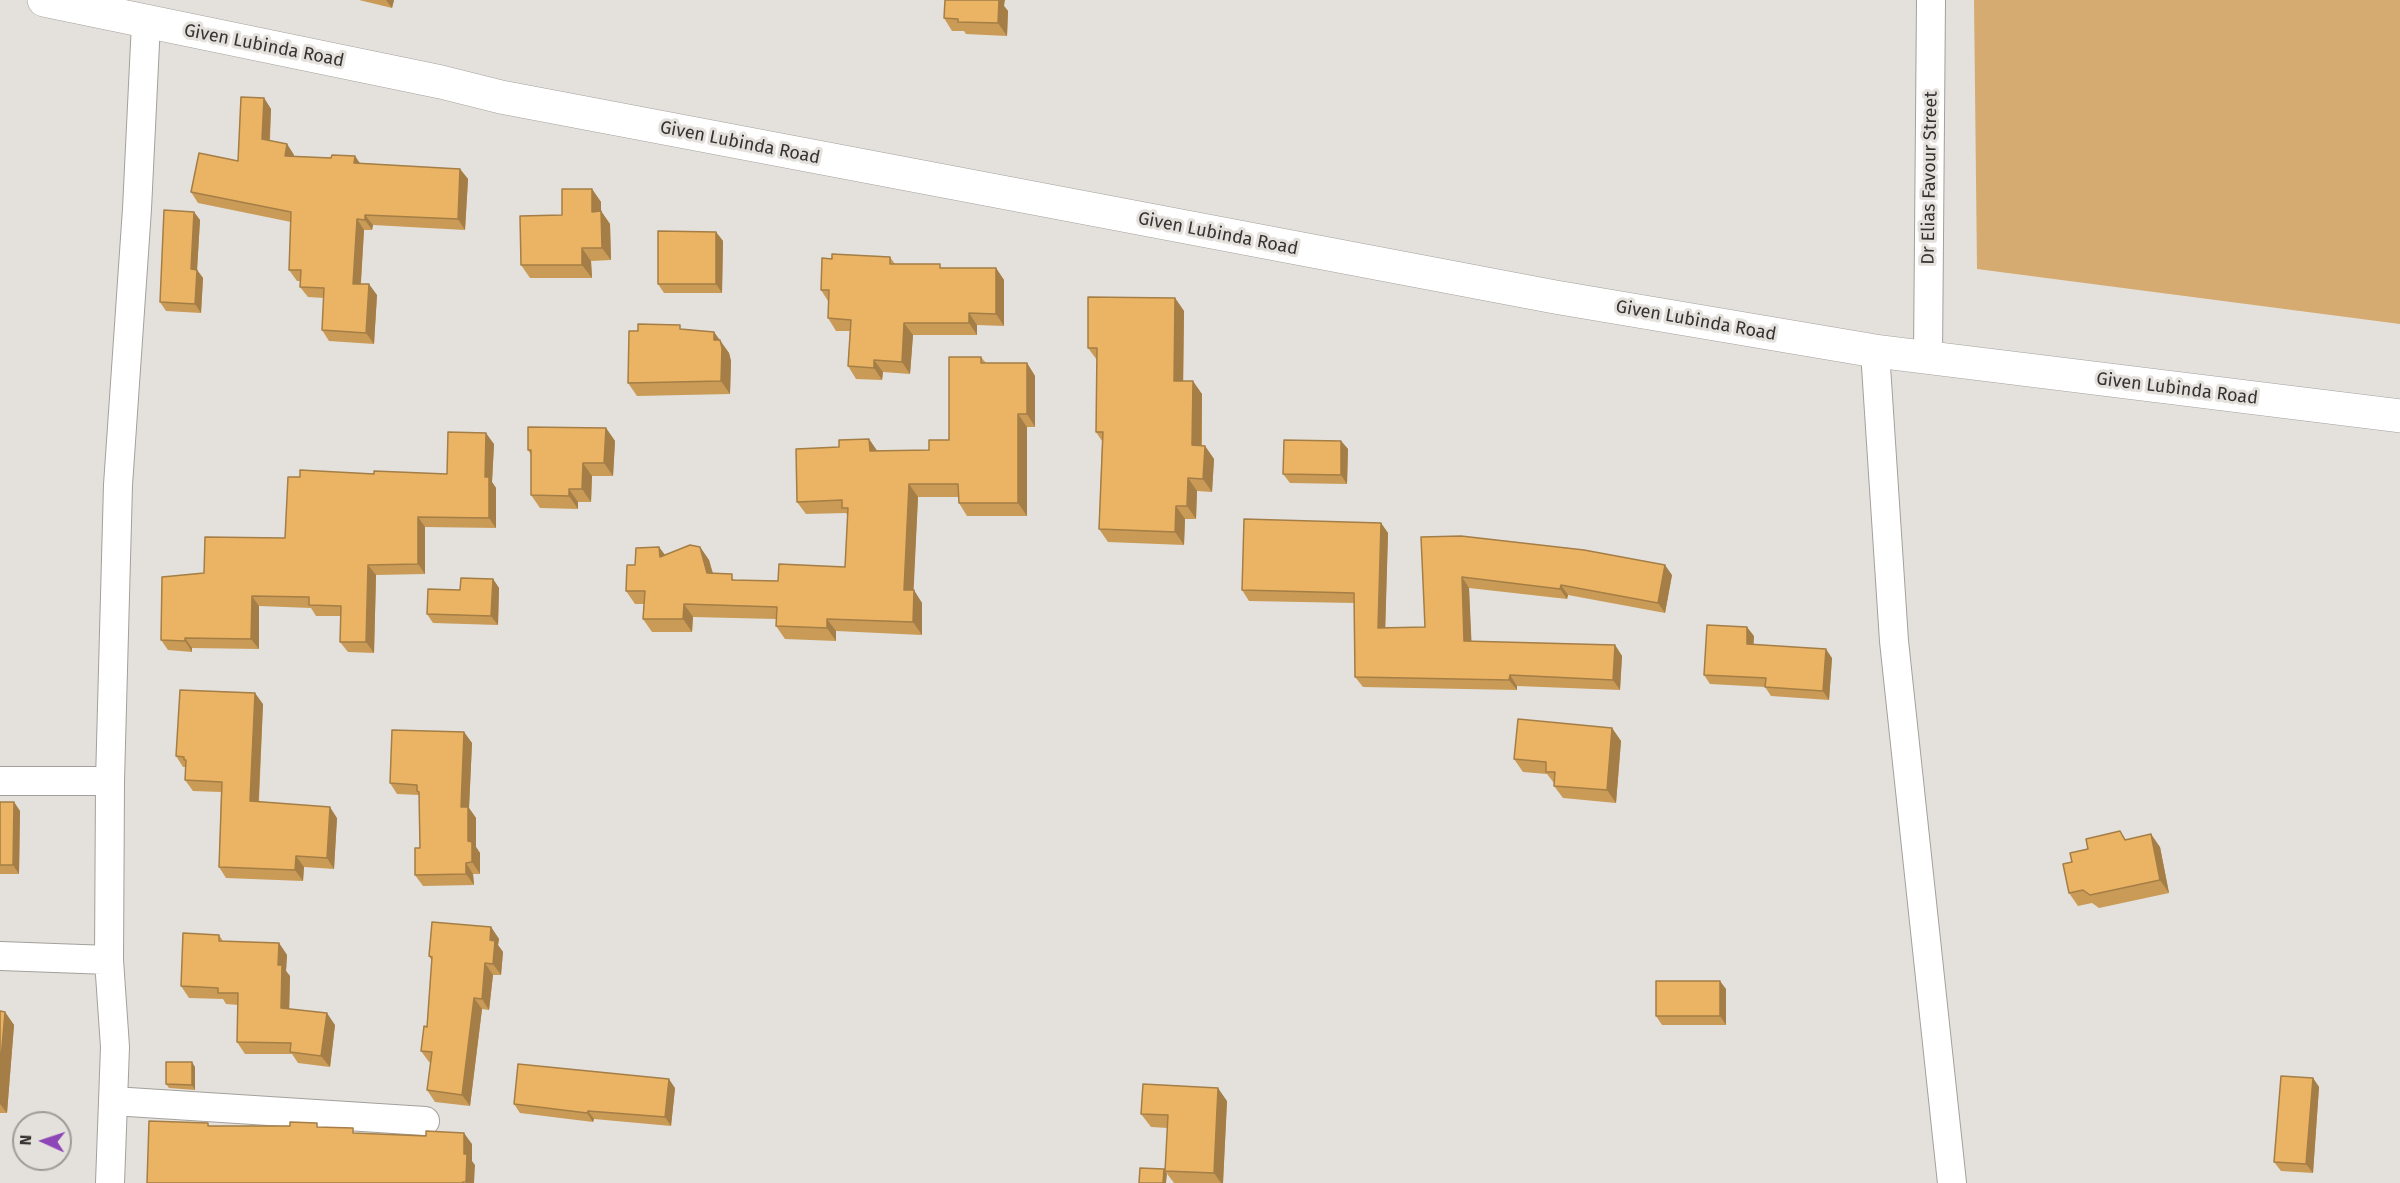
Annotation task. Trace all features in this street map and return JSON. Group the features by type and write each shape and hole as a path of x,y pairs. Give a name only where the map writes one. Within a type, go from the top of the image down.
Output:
{"street":[{"name":"Given Lubinda Road","path":"44,0 126,13 501,97 1064,206 1543,295 1875,351 2400,416"},
{"name":"Dr Elias Favour Street","path":"1928,356 1931,0"},
{"path":"110,1183 115,1047 109,960 110,782 119,453 137,209 126,13"},
{"path":"1875,351 1893,641 1952,1183"},
{"path":"0,781 110,782"},
{"path":"0,956 109,960"},
{"path":"113,1101 425,1121"}],"shaded area":[{"path":"1974,0 2400,0 2400,324 1977,269"}],"building":[{"path":"945,0 999,0 998,23 958,22 958,19 944,18"},
{"path":"241,97 264,98 262,139 287,144 285,156 331,158 332,155 355,156 354,163 460,169 458,219 365,215 365,220 357,219 353,284 369,284 366,333 322,330 324,288 300,287 301,270 289,270 291,212 191,192 199,153 238,161"},
{"path":"562,189 592,189 592,212 601,211 602,248 582,248 582,265 521,265 520,216 562,215"},
{"path":"164,210 194,212 191,269 197,270 195,304 160,302"},
{"path":"658,231 716,232 716,284 658,284"},
{"path":"832,254 890,257 890,264 940,264 940,268 996,268 996,314 969,313 969,323 904,323 902,362 874,360 874,368 848,366 851,320 828,318 829,290 821,290 822,258 832,259"},
{"path":"1088,297 1175,298 1174,381 1193,381 1192,445 1205,446 1203,479 1188,478 1187,506 1176,506 1175,532 1099,529 1103,432 1096,432 1097,348 1088,348"},
{"path":"638,324 680,325 680,329 714,332 714,340 720,340 722,348 721,381 628,383 629,331 638,331"},
{"path":"949,357 981,357 981,363 1027,363 1027,414 1018,414 1018,503 959,503 958,484 909,484 904,590 914,590 913,622 827,619 827,628 776,626 777,607 684,604 683,619 643,619 645,591 626,591 627,565 635,565 636,548 659,547 660,557 690,545 700,547 707,573 732,574 732,580 778,581 779,564 845,567 848,508 842,508 842,500 797,502 796,449 839,447 839,440 869,439 870,451 929,450 929,440 949,440"},
{"path":"528,427 606,428 604,463 583,463 582,489 569,489 569,496 531,495 531,450 528,450"},
{"path":"448,432 486,433 485,477 489,477 489,518 418,517 418,564 368,565 366,642 340,642 341,606 309,605 309,597 252,596 251,639 161,640 162,577 204,573 205,537 285,538 288,477 300,477 300,470 374,474 374,471 447,474"},
{"path":"1284,440 1341,441 1341,475 1283,474"},
{"path":"1244,519 1381,523 1378,628 1425,627 1421,537 1461,536 1584,550 1665,565 1658,603 1561,585 1560,589 1462,577 1464,641 1615,645 1613,680 1510,675 1509,680 1355,677 1354,593 1242,590"},
{"path":"461,578 493,579 491,616 427,614 428,589 460,590"},
{"path":"1707,625 1747,627 1747,644 1826,649 1823,691 1765,687 1766,678 1704,675"},
{"path":"180,690 255,693 250,801 330,807 327,858 296,856 295,870 219,867 222,782 185,780 186,760 184,757 176,756"},
{"path":"1518,719 1612,728 1607,790 1554,786 1555,772 1546,772 1546,762 1514,759"},
{"path":"392,730 464,732 461,807 468,807 468,841 472,842 472,862 466,863 466,874 415,875 415,848 420,848 419,792 417,785 390,783"},
{"path":"0,802 14,802 13,865 0,865"},
{"path":"2120,831 2125,840 2151,834 2160,880 2090,895 2083,890 2069,893 2063,864 2072,862 2070,853 2088,849 2086,839"},
{"path":"432,922 491,927 490,940 495,941 493,964 485,963 482,999 474,998 462,1095 427,1090 432,1052 421,1051 424,1026 427,1027"},
{"path":"183,933 219,935 219,941 279,943 278,965 282,965 281,1008 327,1013 321,1056 290,1052 291,1043 237,1042 238,993 218,993 218,988 181,986"},
{"path":"1656,981 1720,981 1720,1016 1656,1016"},
{"path":"0,1011 5,1012 0,1071"},
{"path":"166,1062 192,1062 192,1085 166,1084"},
{"path":"518,1064 669,1079 665,1117 588,1111 587,1113 514,1104"},
{"path":"2281,1076 2313,1078 2306,1164 2274,1162"},
{"path":"1143,1084 1218,1088 1214,1173 1165,1171 1168,1115 1141,1114"},
{"path":"149,1121 208,1123 208,1126 290,1126 290,1122 317,1123 317,1127 353,1128 353,1133 426,1136 426,1131 464,1133 464,1154 467,1154 466,1182 147,1183"},
{"path":"1140,1168 1164,1169 1163,1183 1139,1183"}]}
